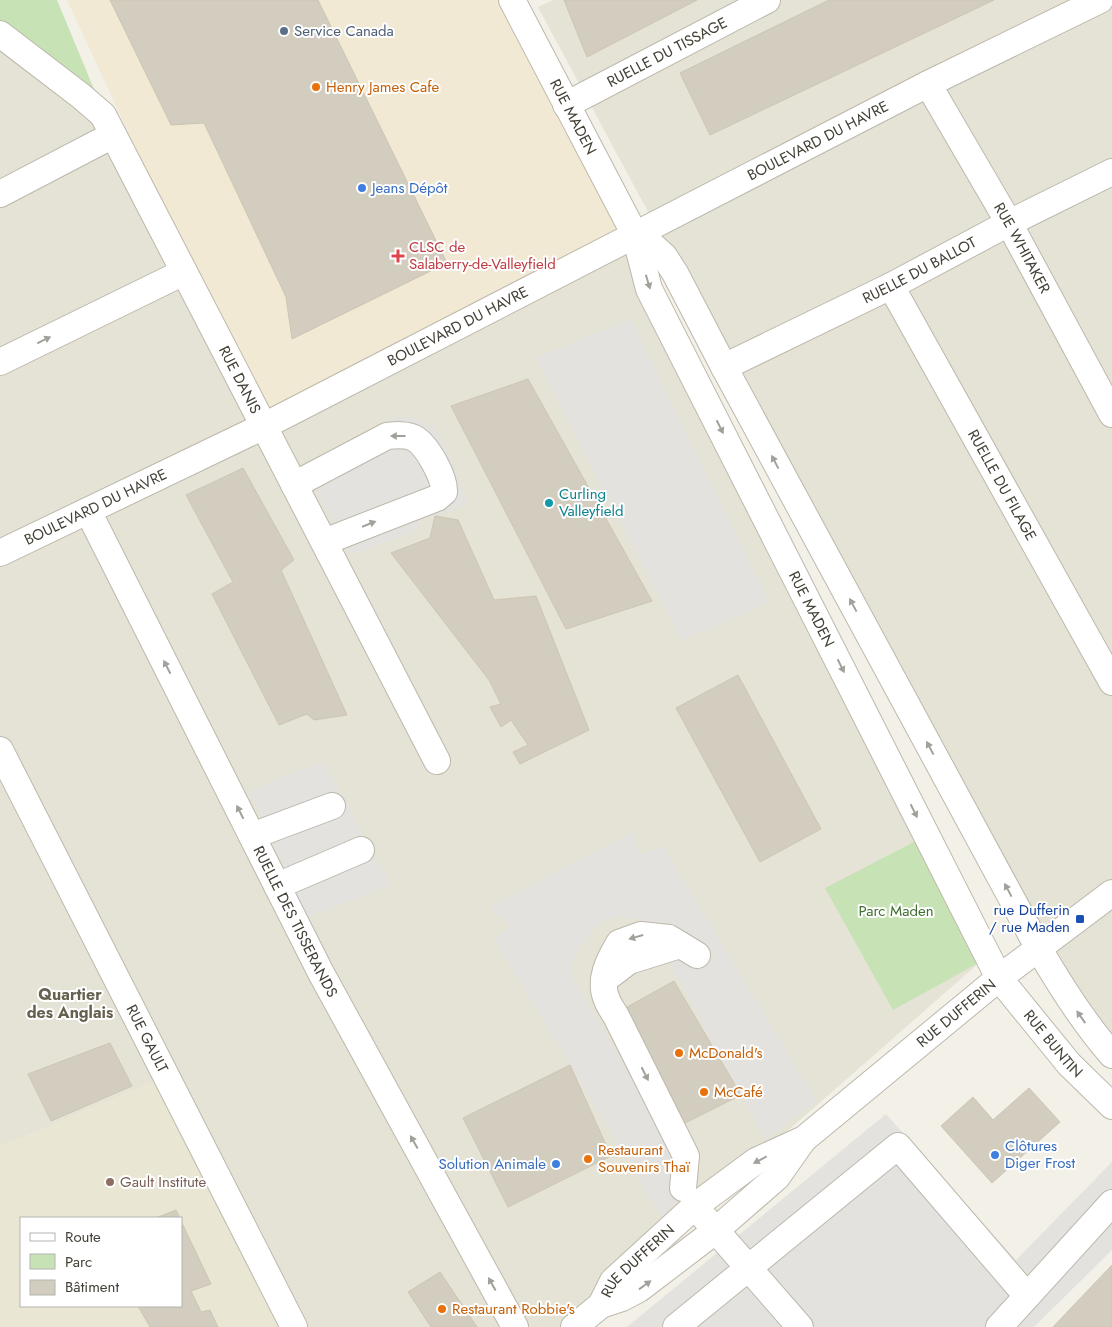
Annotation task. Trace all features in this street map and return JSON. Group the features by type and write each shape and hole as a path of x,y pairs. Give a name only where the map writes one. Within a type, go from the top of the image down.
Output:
{"street":[{"name":"RUE MADEN","path":"512,0 635,235 649,289 998,978"},
{"name":"RUELLE DU TISSAGE","path":"566,105 767,0"},
{"name":"BOULEVARD DU HAVRE","path":"0,553 264,426 928,84 1069,7 1100,0"},
{"name":"RUE DANIS","path":"0,34 103,115 437,761"},
{"name":"RUE WHITAKER","path":"928,84 1009,223 1112,414"},
{"path":"0,194 113,135"},
{"name":"RUELLE DU BALLOT","path":"724,367 891,286 1009,223 1112,172"},
{"name":"RUE MADEN","path":"635,235 653,246 664,256 676,273 724,367 1039,948"},
{"path":"0,362 184,272"},
{"name":"RUELLE DU FILAGE","path":"891,286 1112,682"},
{"path":"294,485 387,436 401,435 415,438 429,452 445,484 444,492 437,498 324,542"},
{"name":"RUELLE DES TISSERANDS","path":"88,510 321,973 515,1327"},
{"name":"RUE GAULT","path":"0,750 294,1327"},
{"path":"252,836 332,806"},
{"path":"277,886 361,850"},
{"name":"RUE DUFFERIN","path":"574,1327 601,1305 622,1298 639,1289 715,1231 777,1177 804,1139 998,978 1112,893"},
{"path":"688,950 669,938 641,935 619,943 607,963 604,980 606,999 686,1156 689,1197 715,1231 800,1327"},
{"path":"1039,948 1064,992 1090,1029 1112,1055"},
{"name":"RUE BUNTIN","path":"998,978 1068,1064 1112,1106"},
{"name":"RUE DUFFERIN","path":"601,1305 613,1281 689,1197 756,1161 804,1139"},
{"path":"676,1327 898,1146 1027,1296"},
{"path":"999,1327 1112,1203"}],"shaded area":[{"path":"67,0 500,0 635,235 264,426"},
{"path":"553,0 1112,0 1112,1042 1032,926 538,7"},
{"path":"0,33 113,135 264,426 635,235 980,962 564,1327 0,1327"},
{"path":"631,319 769,603 681,640 536,358"},
{"path":"403,417 418,419 433,426 443,440 469,505 423,519 414,531 351,555 304,467 393,419"},
{"path":"323,761 391,885 307,917 249,791"},
{"path":"633,832 639,855 663,846 816,1100 766,1140 648,924 635,918 617,916 600,923 571,961 572,977 693,1184 662,1218 495,940 510,926 489,908"},
{"name":"Gault Institute","path":"166,1076 294,1327 0,1327 0,1146"},
{"path":"886,1114 1016,1260 1112,1162 1112,1250 1034,1327 627,1327"}],"green space":[{"path":"0,0 57,0 113,135 0,33"},
{"name":"Parc Maden","path":"918,840 980,962 893,1010 825,888"}],"building":[{"path":"110,0 318,0 447,263 292,339 286,297 204,123 171,125"},
{"path":"564,0 697,0 587,57"},
{"path":"829,0 994,0 710,135 680,73"},
{"name":"Curling Valleyfield","path":"528,379 652,601 566,629 451,406"},
{"path":"243,468 294,560 281,570 347,715 314,720 307,714 279,725 212,594 233,582 186,495"},
{"path":"435,516 458,520 494,600 536,596 589,730 520,764 513,752 528,745 511,720 501,727 490,707 501,704 489,680 391,553 430,538"},
{"path":"738,675 821,829 760,862 676,708"},
{"name":"McDonald's","path":"674,981 741,1095 679,1126 620,1011"},
{"path":"110,1043 132,1086 51,1121 28,1074"},
{"path":"570,1065 611,1156 508,1207 463,1118"},
{"name":"Clôtures Diger Frost","path":"1029,1088 1060,1122 992,1183 941,1126 973,1097 993,1120"},
{"name":"Gault Institute","path":"176,1210 180,1217 158,1217"},
{"name":"Gault Institute","path":"182,1223 211,1284 191,1291 201,1312 210,1310 218,1327 150,1327 139,1307 182,1307"},
{"path":"1112,1265 1112,1327 1053,1327"},
{"name":"Restaurant Robbie's","path":"440,1272 477,1327 431,1327 408,1292"}],"place":[{"name":"Service Canada","path":"284,31"},
{"name":"Henry James Cafe","path":"316,87"},
{"name":"Jeans Dépôt","path":"362,188"},
{"name":"CLSC de Salaberry-de-Valleyfield","path":"398,256"},
{"name":"Curling Valleyfield","path":"549,503"},
{"name":"rue Dufferin / rue Maden","path":"1080,919"},
{"name":"McDonald's","path":"679,1053"},
{"name":"McCafé","path":"704,1092"},
{"name":"Clôtures Diger Frost","path":"995,1155"},
{"name":"Restaurant Souvenirs Thaï","path":"588,1159"},
{"name":"Solution Animale","path":"556,1164"},
{"name":"Gault Institute","path":"110,1182"},
{"name":"Restaurant Robbie's","path":"442,1309"}],"district":[{"name":"Quartier des Anglais","path":"70,1003"}]}
